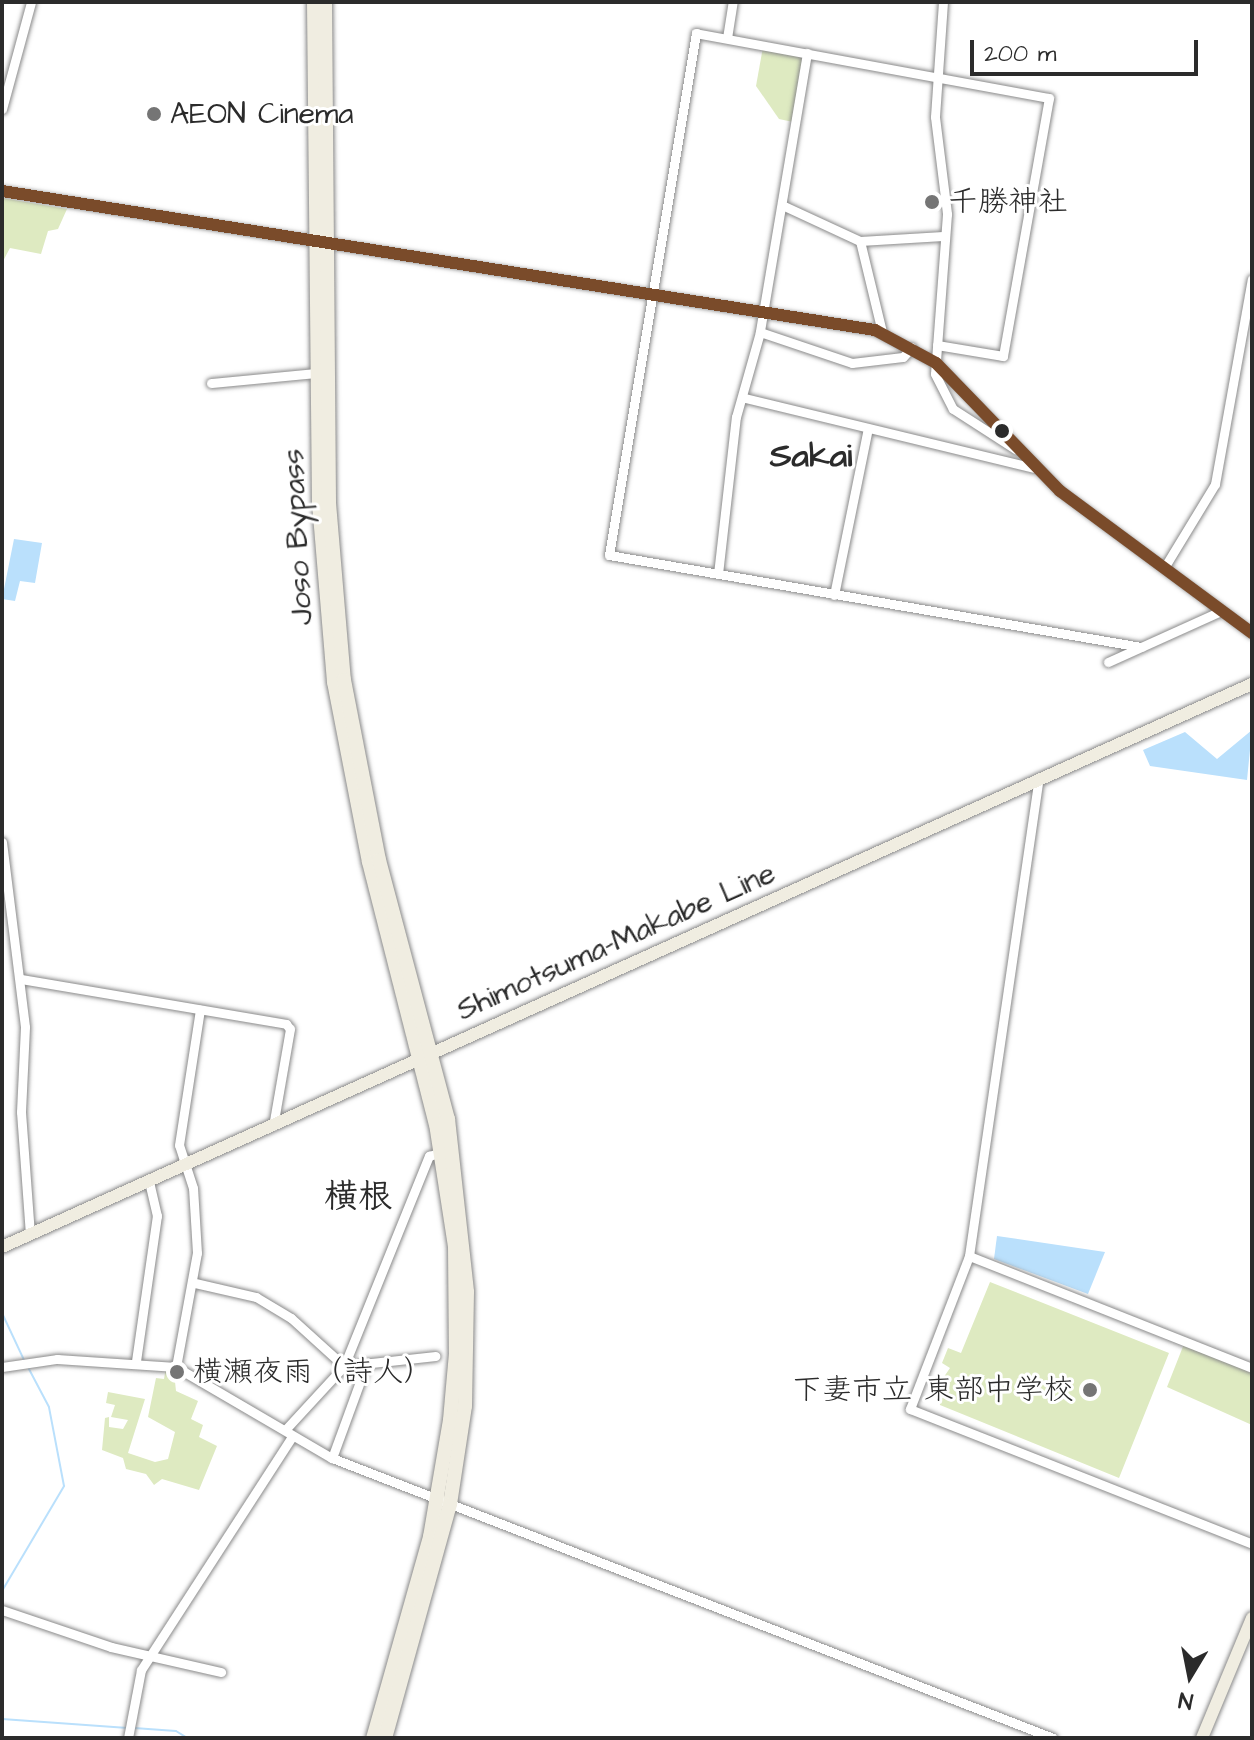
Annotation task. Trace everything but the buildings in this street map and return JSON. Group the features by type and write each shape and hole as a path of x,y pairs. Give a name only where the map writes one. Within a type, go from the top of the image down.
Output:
{"highway":[{"name":"Joso Bypass","path":"314,2 329,503 340,635 360,775 403,946 426,1056"},
{"name":"Joso Bypass","path":"325,2 327,156 317,373 321,546 334,682 369,862 426,1056"},
{"path":"373,1738 444,1501 456,1353 455,1247 426,1056"},
{"path":"385,1738 465,1406 467,1292 459,1180 426,1056"}],"main road":[{"name":"Shimotsuma-Makabe Line","path":"2,1247 1252,684"},
{"path":"1202,1738 1252,1618"}],"street":[{"path":"2,109 31,2"},
{"path":"727,38 733,2"},
{"path":"943,2 936,126 947,201 936,363 939,389 953,409 1019,451"},
{"path":"937,345 1003,356 1049,98 696,33 609,555 1141,647"},
{"path":"718,574 736,417 745,398 760,332 807,53"},
{"path":"2,191 652,291 882,332 936,363 1034,468 1252,633"},
{"path":"782,205 860,241 943,236"},
{"path":"860,241 882,332"},
{"path":"1164,568 1215,484 1252,279"},
{"path":"760,332 852,363 903,357 912,347"},
{"path":"211,383 317,373"},
{"path":"745,398 1034,468"},
{"path":"834,595 868,428"},
{"path":"1108,662 1221,611"},
{"path":"1039,779 969,1256 910,1409 1252,1544"},
{"path":"2,842 21,979 21,1112 30,1235"},
{"path":"21,979 288,1026 273,1126"},
{"path":"176,1367 195,1283 196,1219 179,1145 200,1010"},
{"path":"128,1737 141,1670 288,1434 344,1366 429,1156 442,1152"},
{"path":"136,1361 157,1216 149,1182"},
{"path":"969,1256 1252,1368"},
{"path":"195,1283 256,1297 291,1318 344,1366 365,1368 435,1356"},
{"path":"2,1367 37,1361 136,1361 176,1367 332,1458 1053,1738"},
{"path":"332,1458 365,1368"},
{"path":"2,1610 149,1658 221,1672"}],"green space":[{"path":"763,47 803,58 793,122 779,119 756,86"},
{"path":"2,198 67,209 58,229 48,231 41,254 10,248 2,263"},
{"path":"990,1282 1169,1353 1119,1478 940,1405 937,1387 950,1368 942,1363 948,1348 961,1353"},
{"path":"1184,1344 1252,1371 1252,1425 1167,1387"},
{"path":"166,1367 174,1372 176,1391 198,1401 191,1419 203,1425 199,1437 217,1446 199,1490 162,1479 154,1485 146,1474 126,1469 123,1458 102,1450 105,1418 109,1417 109,1427 123,1429 128,1420 111,1417 115,1405 106,1403 108,1392 145,1399 128,1453 155,1462 168,1459 175,1432 148,1417 156,1378 164,1379"}],"water":[{"path":"14,539 42,543 35,583 20,581 15,601 2,599"},
{"path":"1252,730 1247,780 1150,766 1143,750 1185,732 1217,759"},
{"path":"997,1236 1105,1252 1088,1294 994,1259"}],"waterway":[{"path":"2,1313 24,1360"},
{"path":"2,1591 64,1486 49,1407 29,1369"},
{"path":"2,1719 128,1728"},
{"path":"134,1728 176,1731 187,1738"}],"transit line":[{"path":"2,191 875,330 936,363 1060,491 1252,633"}],"place":[{"name":"AEON Cinema","path":"154,114"},
{"name":"千勝神社","path":"932,202"},
{"name":"横瀬夜雨（詩人）","path":"177,1372"},
{"name":"下妻市立 東部中学校","path":"1090,1390"}],"district":[{"name":"Sakai","path":"811,457"},
{"name":"横根","path":"358,1198"}]}
